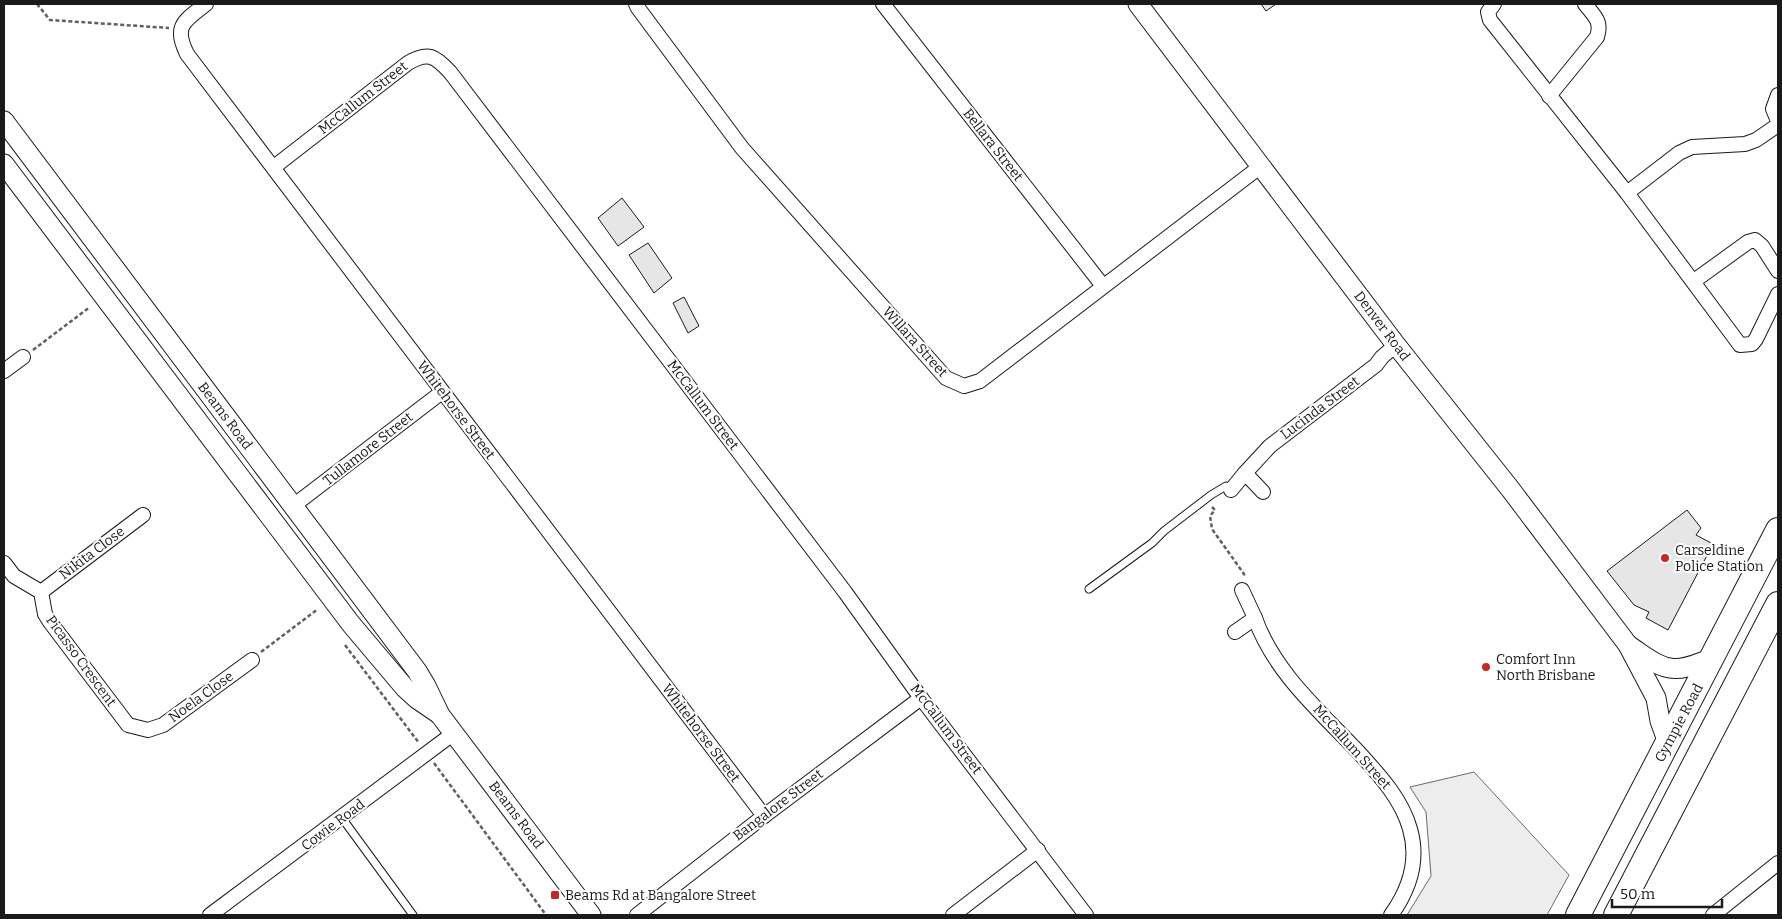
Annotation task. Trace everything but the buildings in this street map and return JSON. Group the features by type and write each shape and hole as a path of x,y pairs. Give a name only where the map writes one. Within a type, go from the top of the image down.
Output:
{"highway":[{"name":"Gympie Road","path":"1578,915 1778,530"},
{"path":"1621,912 1778,604"}],"main road":[{"name":"Denver Road","path":"1138,4 1396,346 1511,490 1628,645 1656,698 1660,721 1668,743"},
{"name":"Beams Road","path":"4,122 416,670 440,715 591,915"},
{"name":"Beams Road","path":"4,164 351,624 405,688 440,715"},
{"name":"Denver Road","path":"1628,645 1660,665 1671,669 1681,668 1713,658"}],"street":[{"path":"180,30 187,20 206,4"},
{"name":"Willara Street","path":"636,4 742,148 946,378 964,386 980,382 1261,166"},
{"name":"Bellara Street","path":"883,4 1103,286"},
{"path":"1494,4 1488,12 1490,20 1627,193 1740,345 1752,344 1756,339 1778,294"},
{"path":"1549,96 1597,37 1600,29 1599,22 1585,4"},
{"name":"Whitehorse Street","path":"180,30 181,42 188,54 764,816"},
{"name":"McCallum Street","path":"274,167 417,57 428,56 438,59 450,72 845,592 921,698 1086,915"},
{"path":"1778,95 1773,109 1778,122"},
{"path":"1627,193 1679,153 1692,146 1746,144 1756,140 1778,125"},
{"path":"1694,281 1748,242 1755,240 1762,246 1778,271"},
{"name":"Lucinda Street","path":"1231,490 1266,449 1376,365 1382,357 1396,346"},
{"path":"4,371 23,357"},
{"name":"Tullamore Street","path":"293,506 442,392"},
{"path":"1245,472 1263,492"},
{"name":"Nikita Close","path":"41,592 143,515"},
{"path":"4,563 14,576 41,592"},
{"name":"McCallum Street","path":"1242,590 1261,636 1280,665 1395,795 1410,828 1413,855 1410,879 1402,900 1392,915"},
{"name":"Picasso Crescent","path":"41,592 45,614 121,716 128,725 148,730"},
{"path":"1235,632 1255,618"},
{"name":"Noela Close","path":"148,730 163,725 252,660"},
{"name":"Bangalore Street","path":"637,915 764,816 921,698"},
{"name":"Cowie Road","path":"210,915 454,733"},
{"path":"953,915 1038,850"},
{"path":"1713,915 1778,863"}],"lane":[{"path":"1090,589 1152,543 1164,531 1211,495 1226,486 1231,490"},
{"path":"342,818 413,915"}],"path":[{"path":"37,4 50,20 159,26 180,30"},
{"path":"23,357 90,307"},
{"path":"1216,493 1212,507 1215,510 1210,516 1210,523 1212,529 1244,574 1242,590"},
{"path":"252,660 318,609"}],"shaded area":[{"path":"1474,772 1569,875 1547,915 1407,915 1431,876 1426,812 1410,787"}],"place":[{"name":"Carseldine Police Station","path":"1665,558"},
{"name":"Comfort Inn North Brisbane","path":"1486,667"},
{"name":"Beams Rd at Bangalore Street","path":"555,895"}]}
